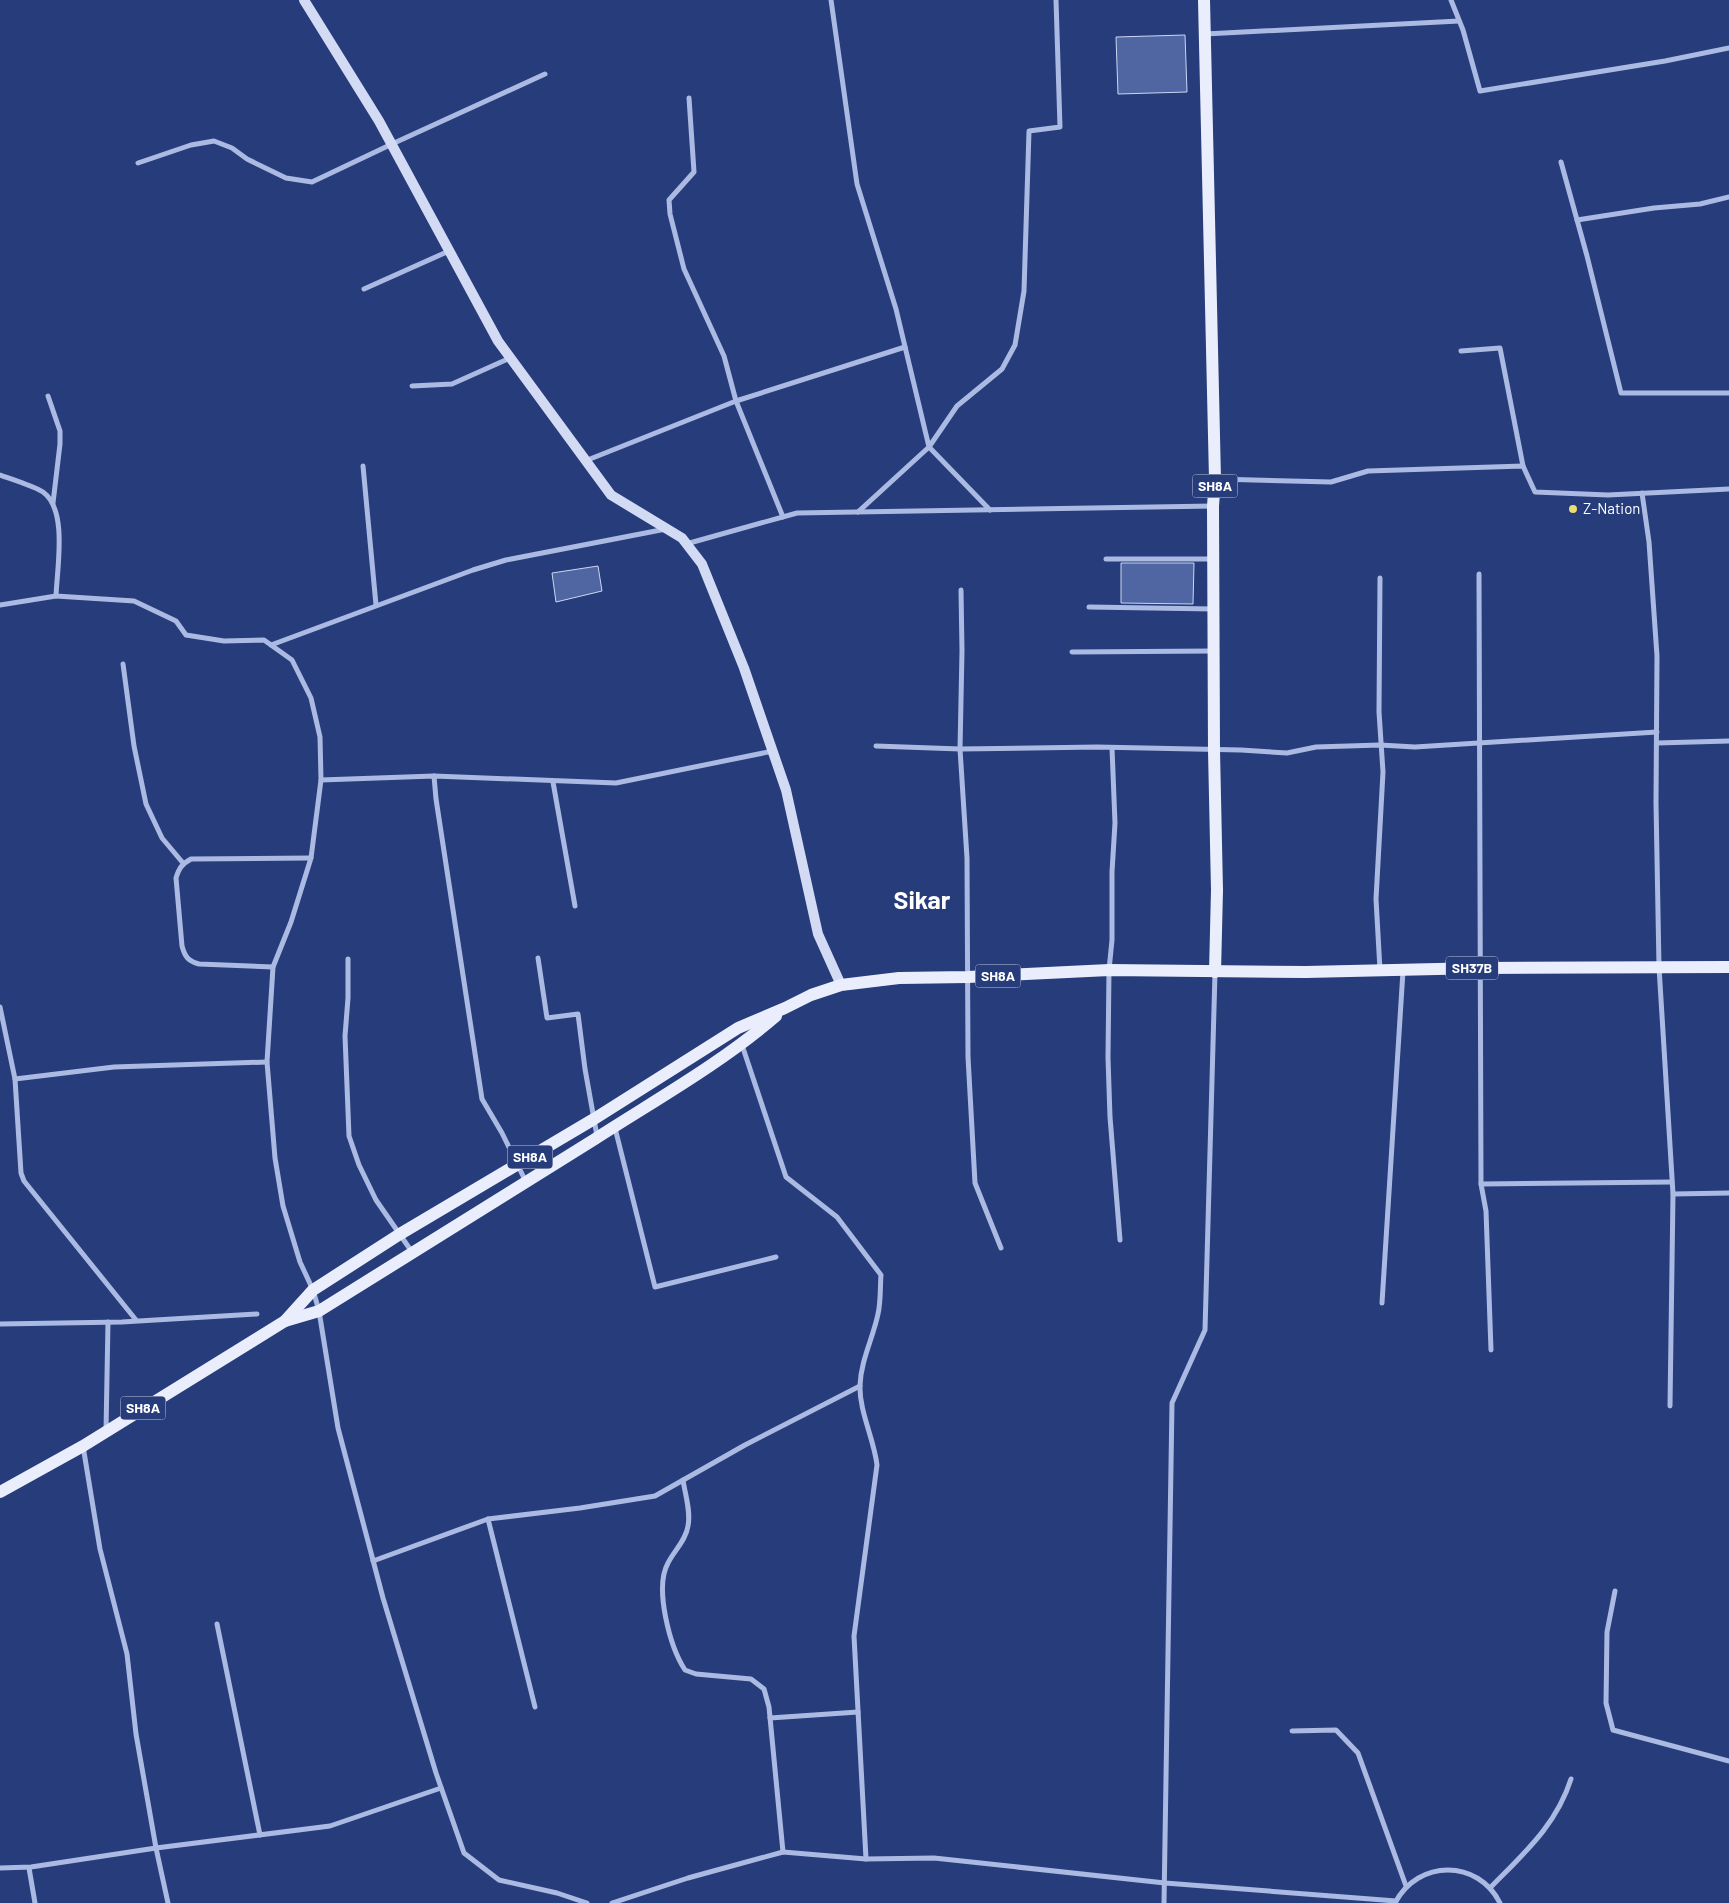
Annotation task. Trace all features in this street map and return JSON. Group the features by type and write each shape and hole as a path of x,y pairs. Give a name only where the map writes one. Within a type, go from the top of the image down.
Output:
{"main road":[{"name":"SH8A","path":"0,1492 83,1446 284,1321 313,1290 400,1234 594,1119 738,1028 785,1008 810,994 840,986 899,978 968,977 1110,970 1214,972 1217,890 1214,750 1215,479 1204,0"},
{"name":"SH37B","path":"1214,972 1729,967"},
{"name":"SH8A","path":"284,1321 319,1311 689,1081 742,1045 785,1008"}],"street":[{"path":"304,0 392,144 498,341 611,495 682,538 702,564 744,668 786,790 818,934 840,986"},
{"path":"831,0 857,184 896,309 929,447 990,510"},
{"path":"858,512 929,447 956,406 1002,368 1015,345 1024,291 1029,130 1060,127 1056,0"},
{"path":"1451,0 1480,91 1664,61 1729,48"},
{"path":"1205,34 1459,21"},
{"path":"138,163 191,146 214,141 232,148 247,159 286,178 312,182 545,74"},
{"path":"688,98 694,172 669,200 670,214 684,270 724,356 736,401 783,517"},
{"path":"1561,162 1621,393 1729,393"},
{"path":"1577,220 1654,208 1700,204 1729,197"},
{"path":"364,289 449,251"},
{"path":"586,461 736,401 905,347"},
{"path":"1461,351 1500,348 1523,466 1535,492 1608,495 1729,490"},
{"path":"412,386 452,384 510,358"},
{"path":"48,396 60,431 53,503"},
{"path":"363,466 376,605"},
{"path":"1215,479 1331,482 1368,471 1523,466"},
{"path":"0,475 43,492 53,503 59,527 56,596"},
{"path":"1642,493 1649,542 1657,656 1659,967 1673,1194 1670,1406"},
{"path":"686,544 797,513 1214,506"},
{"path":"271,645 438,582 506,560 666,529"},
{"path":"1106,559 1214,560"},
{"path":"1479,574 1481,1184 1486,1211 1491,1350"},
{"path":"1380,578 1380,745 1383,772 1376,899 1380,971"},
{"path":"961,590 960,749 967,858 968,1057 975,1183 1000,1248"},
{"path":"0,604 56,596 134,601 176,621 186,635 224,641 264,640 292,660 311,698 320,737 321,780 311,858 273,966 267,1062 275,1158 284,1206 300,1262 313,1290 319,1311 338,1428 373,1561 441,1788 464,1853 498,1880 557,1893 587,1903"},
{"path":"1089,607 1214,609"},
{"path":"1072,652 1214,651"},
{"path":"123,664 134,746 146,804 162,838 183,863"},
{"path":"876,746 960,749 1112,748 1287,752 1316,746 1380,745 1416,747 1657,732"},
{"path":"1657,743 1729,741"},
{"path":"1112,748 1115,823 1112,872 1108,1058 1110,1117 1120,1240"},
{"path":"321,780 434,776 616,783 773,752"},
{"path":"434,776 456,940 482,1099 526,1182"},
{"path":"553,782 576,906"},
{"path":"273,966 199,964 190,962 184,956 182,946 176,878 183,863 191,859 311,858"},
{"path":"538,958 547,1018 578,1014 597,1137"},
{"path":"348,959 348,998 345,1036 349,1136 359,1165 376,1200 412,1252"},
{"path":"1382,1303 1403,971"},
{"path":"1164,1903 1172,1403 1205,1330 1214,972"},
{"path":"0,1007 15,1079 19,1162 24,1181 136,1320"},
{"path":"742,1045 786,1177 837,1217 881,1275 878,1313 867,1346 860,1386 862,1407 875,1448 877,1465 854,1636 866,1859"},
{"path":"15,1079 114,1067 267,1062"},
{"path":"615,1127 655,1287 776,1257"},
{"path":"1481,1184 1672,1182"},
{"path":"1673,1194 1729,1192"},
{"path":"0,1324 108,1322 257,1314"},
{"path":"106,1432 108,1322"},
{"path":"373,1561 488,1519 580,1508 655,1496 745,1444 860,1386"},
{"path":"83,1446 100,1549 127,1654 136,1734 156,1848 168,1903"},
{"path":"683,1480 688,1525 686,1534 667,1564 662,1576 663,1605 676,1651 685,1670 696,1674 751,1679 764,1689 770,1718 783,1852"},
{"path":"488,1519 535,1707"},
{"path":"1615,1591 1607,1641 1606,1703 1613,1730 1729,1761"},
{"path":"217,1624 260,1835"},
{"path":"770,1718 858,1712"},
{"path":"1292,1731 1336,1730 1358,1753 1406,1886"},
{"path":"1490,1888 1547,1828 1565,1798 1571,1779"},
{"path":"0,1868 29,1868 156,1848 330,1826 441,1788"},
{"path":"612,1903 688,1878 783,1852 866,1859 934,1858 1164,1883 1395,1902 1406,1886 1423,1875 1443,1869 1463,1871 1481,1879 1496,1893 1500,1903"},
{"path":"29,1868 35,1903"}],"building":[{"path":"1185,35 1187,92 1118,94 1116,37"},
{"path":"1121,563 1194,563 1193,604 1121,603"},
{"path":"598,566 602,591 556,602 552,573"}],"place":[{"name":"Z-Nation","path":"1573,509"}],"district":[{"name":"Sikar","path":"922,900"}]}
